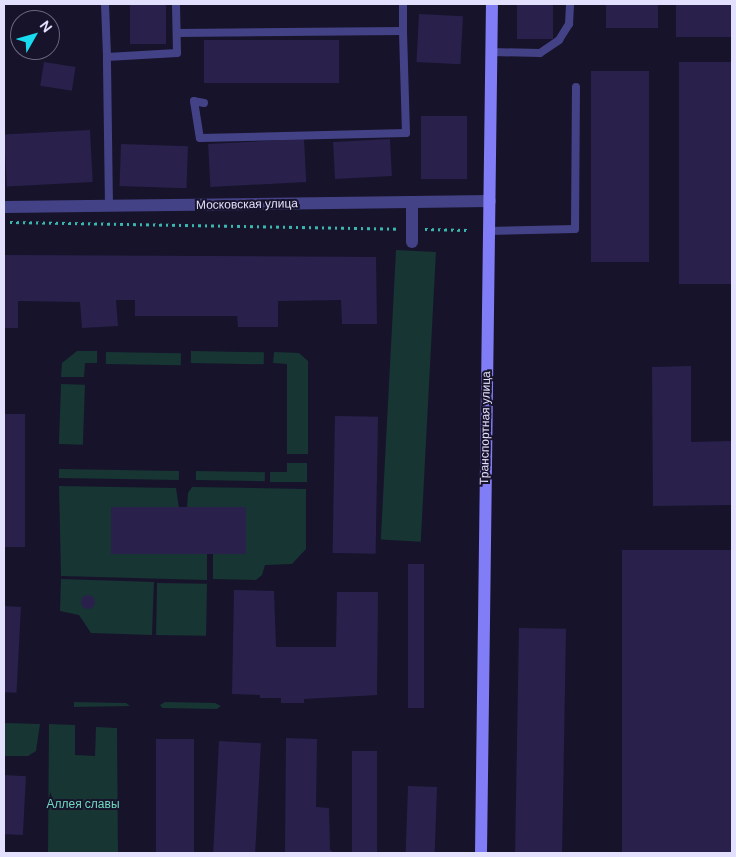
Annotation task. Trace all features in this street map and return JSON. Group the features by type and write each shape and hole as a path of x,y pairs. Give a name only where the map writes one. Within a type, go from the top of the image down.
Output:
{"street":[{"name":"Транспортная улица","path":"481,853 492,4"},
{"name":"Московская улица","path":"4,207 490,201"},
{"path":"412,203 412,242"}],"lane":[{"path":"105,4 109,207"},
{"path":"107,57 177,53 176,4"},
{"path":"204,103 194,101 200,138 406,133 403,4"},
{"path":"492,52 540,54 559,40 569,24 570,4"},
{"path":"177,33 403,31"},
{"path":"488,231 576,229 576,87"}],"path":[{"path":"4,222 467,230"}],"green space":[{"path":"396,250 436,252 421,542 381,540"},
{"path":"77,351 97,351 97,363 85,363 84,377 61,377 62,363"},
{"path":"191,351 264,352 264,364 191,363"},
{"path":"106,352 181,353 181,365 106,364"},
{"path":"274,352 299,353 308,361 308,454 287,454 287,364 273,363"},
{"path":"61,384 85,385 83,445 59,444"},
{"path":"287,463 307,463 307,482 270,482 270,472 287,472"},
{"path":"59,469 179,471 179,480 59,478"},
{"path":"196,471 265,472 265,481 196,480"},
{"path":"59,486 176,488 179,508 111,507 111,554 207,554 207,580 61,576"},
{"path":"192,487 306,489 306,549 292,564 265,565 262,575 256,580 213,579 213,554 245,553 245,508 187,508 188,493"},
{"path":"61,579 154,582 152,635 91,633 79,615 60,611"},
{"path":"157,583 207,584 206,636 156,635"},
{"path":"74,702 126,703 130,706 74,707"},
{"path":"165,702 215,703 221,706 217,709 162,708 160,705"},
{"path":"4,723 40,724 36,751 28,756 4,756"},
{"name":"Аллея славы","path":"49,724 75,725 75,755 95,756 96,727 117,728 118,853 48,853"}],"building":[{"path":"130,4 166,4 166,44 130,44"},
{"path":"517,4 553,4 553,39 517,39"},
{"path":"606,4 658,4 658,28 606,28"},
{"path":"676,4 731,4 731,37 676,37"},
{"path":"419,14 463,16 460,64 416,62"},
{"path":"204,40 339,40 339,83 204,83"},
{"path":"44,62 76,67 72,91 40,86"},
{"path":"679,62 732,62 732,284 679,284"},
{"path":"591,71 649,71 649,262 591,262"},
{"path":"421,116 467,116 467,179 421,179"},
{"path":"90,130 93,182 7,186 4,135"},
{"path":"304,139 306,182 210,187 208,144"},
{"path":"390,139 392,176 335,179 333,142"},
{"path":"121,144 188,146 186,188 120,186"},
{"path":"4,255 376,257 377,324 342,324 341,300 278,301 278,327 238,327 237,316 135,316 135,300 116,300 118,326 82,328 80,302 18,301 18,328 4,328"},
{"path":"691,366 691,442 732,441 732,505 653,506 652,367"},
{"path":"4,414 25,414 25,547 4,547"},
{"path":"335,416 378,417 376,554 333,553"},
{"path":"111,507 246,507 246,554 111,554"},
{"path":"622,550 732,550 732,853 622,853"},
{"path":"408,564 424,564 424,708 408,708"},
{"path":"234,590 274,591 276,647 336,647 337,592 378,592 377,695 304,699 304,703 281,703 281,698 260,698 260,695 232,694"},
{"path":"88,595 93,597 95,602 93,607 88,609 83,607 81,602 83,597"},
{"path":"4,606 21,607 16,693 4,692"},
{"path":"519,628 566,629 562,853 515,853"},
{"path":"286,738 317,739 316,807 329,808 330,850 334,853 285,853"},
{"path":"156,739 194,739 194,853 156,853"},
{"path":"219,741 261,743 255,853 213,853"},
{"path":"352,751 377,751 377,853 352,853"},
{"path":"4,775 26,776 23,835 4,834"},
{"path":"408,786 437,787 435,853 406,853"}]}
